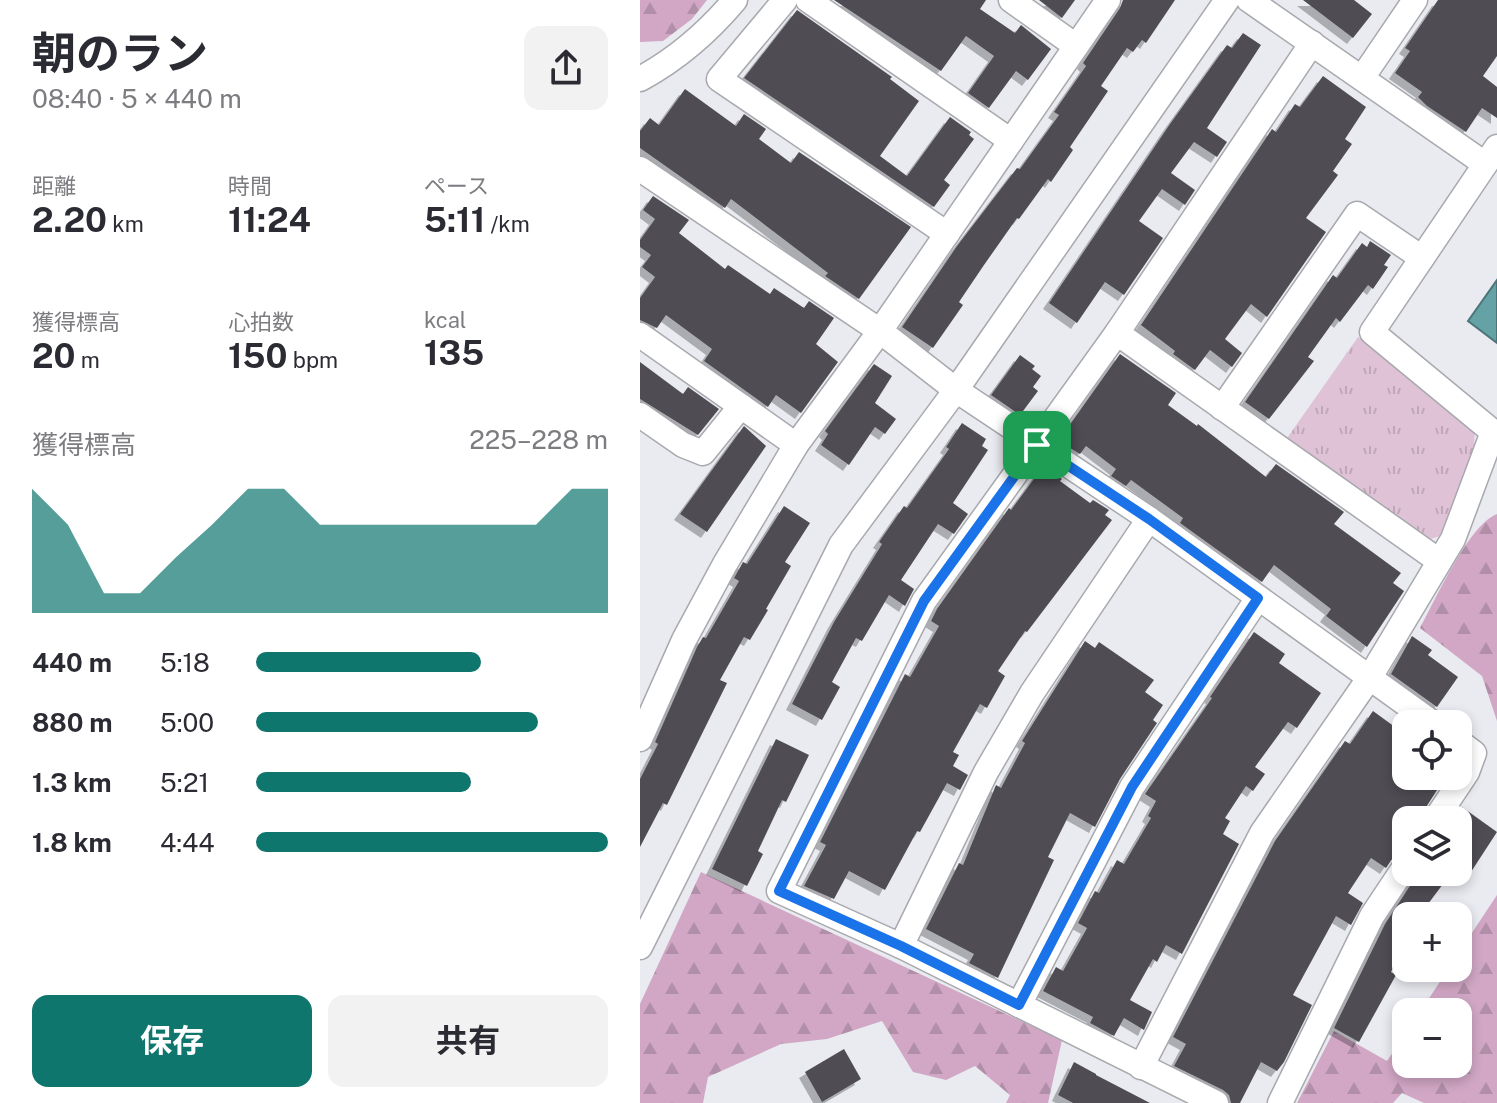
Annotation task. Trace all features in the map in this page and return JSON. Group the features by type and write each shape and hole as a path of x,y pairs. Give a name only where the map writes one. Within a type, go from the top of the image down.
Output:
{"street":[{"path":"640,79 661,68 711,27 735,0"},
{"path":"785,0 719,79 947,234"},
{"path":"808,0 1011,141"},
{"path":"1011,0 1076,46"},
{"path":"640,739 684,640 796,445 880,331 1108,0"},
{"path":"640,947 841,545 956,390 1227,0"},
{"path":"1141,1067 1262,833 1370,677 1453,539 1493,432 1372,332 1491,155 1362,78 1249,0"},
{"path":"1362,78 1415,0"},
{"path":"1216,1103 901,946 779,891 924,601 1117,333 1312,43"},
{"path":"640,169 880,331 956,390 1149,519 1415,710"},
{"path":"1222,408 1357,214 1422,258"},
{"path":"1117,333 1439,561"},
{"path":"640,335 796,445"},
{"path":"640,415 683,445 703,453 741,406"},
{"path":"901,946 986,772 1032,693 1149,519"},
{"path":"1019,1005 1132,787 1258,598"},
{"path":"1280,1103 1372,916 1392,886"}],"green space":[{"path":"640,0 707,0 692,19 663,41 640,42"},
{"path":"1358,337 1475,428 1474,448 1440,536 1424,541 1285,441"},
{"path":"1497,514 1497,721 1482,676 1420,628 1464,547 1486,521"},
{"path":"701,872 1062,1040 1048,1103 1006,1103 1010,1095 975,1066 946,1080 913,1072 882,1021 827,1039 781,1044 708,1077 703,1103 640,1103 640,1004"},
{"path":"1497,895 1497,1103 1424,1103 1402,1093 1393,1103 1297,1103 1334,1031 1387,1061 1392,1054 1392,1078 1472,1078 1472,998 1429,998 1440,982 1472,982 1472,933"}],"water":[{"path":"1497,280 1497,343 1468,321"}],"building":[{"path":"834,0 986,0 980,9 1015,33 1021,25 1051,49 1028,80 1016,71 989,108 968,93 994,56 966,36 941,71"},
{"path":"1039,0 1075,0 1062,18"},
{"path":"1123,0 1175,0 1146,43 1142,40 1133,52 1127,48 1101,86 1108,91 1070,147 1073,150 1051,182 1048,179 1017,218 959,302 963,305 933,348 902,327 957,246 1017,168 1020,169 1059,115 1054,112 1086,66 1083,63"},
{"path":"1303,0 1354,0 1372,14 1353,38"},
{"path":"1438,0 1497,0 1497,56 1483,76 1497,87 1497,118 1482,108 1466,132 1427,106 1418,97 1422,92 1395,73 1410,51 1405,48"},
{"path":"797,10 892,77 890,79 919,101 880,156 907,176 950,117 971,132 969,135 974,139 944,180 950,185 934,207 744,78"},
{"path":"1243,33 1261,45 1207,128 1227,142 1217,157 1194,142 1171,173 1195,190 1185,205 1162,189 1139,221 1163,238 1124,295 1105,282 1077,323 1049,303 1170,124 1227,45 1232,48"},
{"path":"1323,76 1366,107 1345,139 1352,144 1333,171 1338,175 1306,218 1326,232 1267,317 1251,304 1225,339 1242,353 1232,367 1210,350 1195,370 1141,325 1272,129 1276,132 1295,104 1300,107"},
{"path":"685,89 736,126 744,114 766,129 759,139 791,163 799,152 911,227 859,299 825,276 828,273 731,199 725,208 640,148 640,131 650,118 659,125"},
{"path":"653,196 689,220 679,233 725,269 728,265 770,294 774,288 804,308 809,301 834,318 816,344 838,362 801,413 776,395 768,407 704,361 712,349 666,315 657,328 640,320 640,298 655,277 642,267 651,255 640,247 640,240 655,219 643,210"},
{"path":"1370,241 1391,255 1384,265 1388,267 1373,289 1368,285 1340,322 1336,318 1308,357 1314,361 1269,419 1245,402 1333,275 1337,278 1362,243 1367,247"},
{"path":"1120,354 1176,393 1168,405 1198,424 1266,477 1276,464 1344,512 1334,524 1401,573 1393,583 1404,591 1367,647 1326,616 1331,609 1274,565 1262,582 1180,523 1183,518 1131,480 1126,486 1111,476 1116,469 1086,446 1080,454 1065,445 1070,437 1064,433"},
{"path":"1020,355 1035,366 1032,369 1041,376 1033,387 1038,391 1020,415 991,395"},
{"path":"640,362 683,394 688,387 719,409 698,435 640,399"},
{"path":"874,364 892,376 875,403 896,419 885,434 875,427 849,465 821,445 828,434 825,431"},
{"path":"962,423 986,439 982,446 988,450 953,503 968,514 954,534 938,524 901,580 914,589 905,606 889,595 862,641 856,638 832,682 840,687 822,720 792,704 834,622 882,544 879,542 949,449 946,447"},
{"path":"744,426 766,446 707,532 680,514"},
{"path":"1042,468 1062,479 1060,481 1090,503 1093,500 1109,510 1105,515 1112,520 1025,631 998,671 1005,676 987,708 980,704 953,752 959,755 953,766 968,775 960,790 947,783 885,890 849,871 834,899 804,886 826,845 820,842 905,674 910,677 939,626 931,621 937,609 1009,508 1011,510"},
{"path":"784,506 810,523 785,562 791,566 768,610 750,640 744,637 720,680 727,683 667,805 663,803 640,847 640,779 658,744 655,742 697,647 703,637 706,638 739,581 734,578 743,562 747,564"},
{"path":"1254,632 1285,654 1279,663 1321,693 1297,728 1288,722 1255,767 1265,774 1253,791 1246,786 1225,818 1230,821 1223,834 1239,844 1182,954 1166,945 1157,962 1153,959 1130,1000 1152,1012 1144,1030 1124,1018 1114,1036 1090,1023 1093,1017 1043,991 1056,967 1063,971 1087,928 1078,923 1095,891 1099,893 1117,860 1124,864 1151,818 1148,816 1156,801 1145,794"},
{"path":"1412,636 1432,650 1428,655 1458,677 1437,707 1391,674"},
{"path":"1085,641 1095,648 1099,642 1154,680 1145,692 1163,705 1153,720 1157,723 1120,779 1095,827 1070,813 1048,857 1054,860 998,978 969,963 974,954 926,929 959,863 963,865 996,785 1001,788 1025,743 1022,741"},
{"path":"1373,711 1392,725 1392,790 1437,790 1427,806 1392,806 1392,859 1386,868 1371,858 1348,893 1363,903 1351,925 1336,916 1293,995 1312,1005 1284,1062 1277,1071 1261,1062 1240,1103 1231,1103 1229,1095 1223,1090 1174,1066 1186,1044 1173,1037 1275,841 1345,741 1350,744"},
{"path":"776,739 809,755 786,802 782,800 758,851 763,854 747,886 712,869"},
{"path":"1472,814 1497,832 1472,870"},
{"path":"1410,886 1442,886 1430,902 1399,902"},
{"path":"1392,913 1392,982 1359,1042 1334,1028"},
{"path":"844,1049 861,1079 822,1102 805,1072"},
{"path":"1074,1062 1150,1103 1073,1103 1058,1095"}],"route":[{"path":"1037,445 1149,519 1258,598 1132,787 1019,1005 901,946 779,891 924,601 1037,445"}]}
